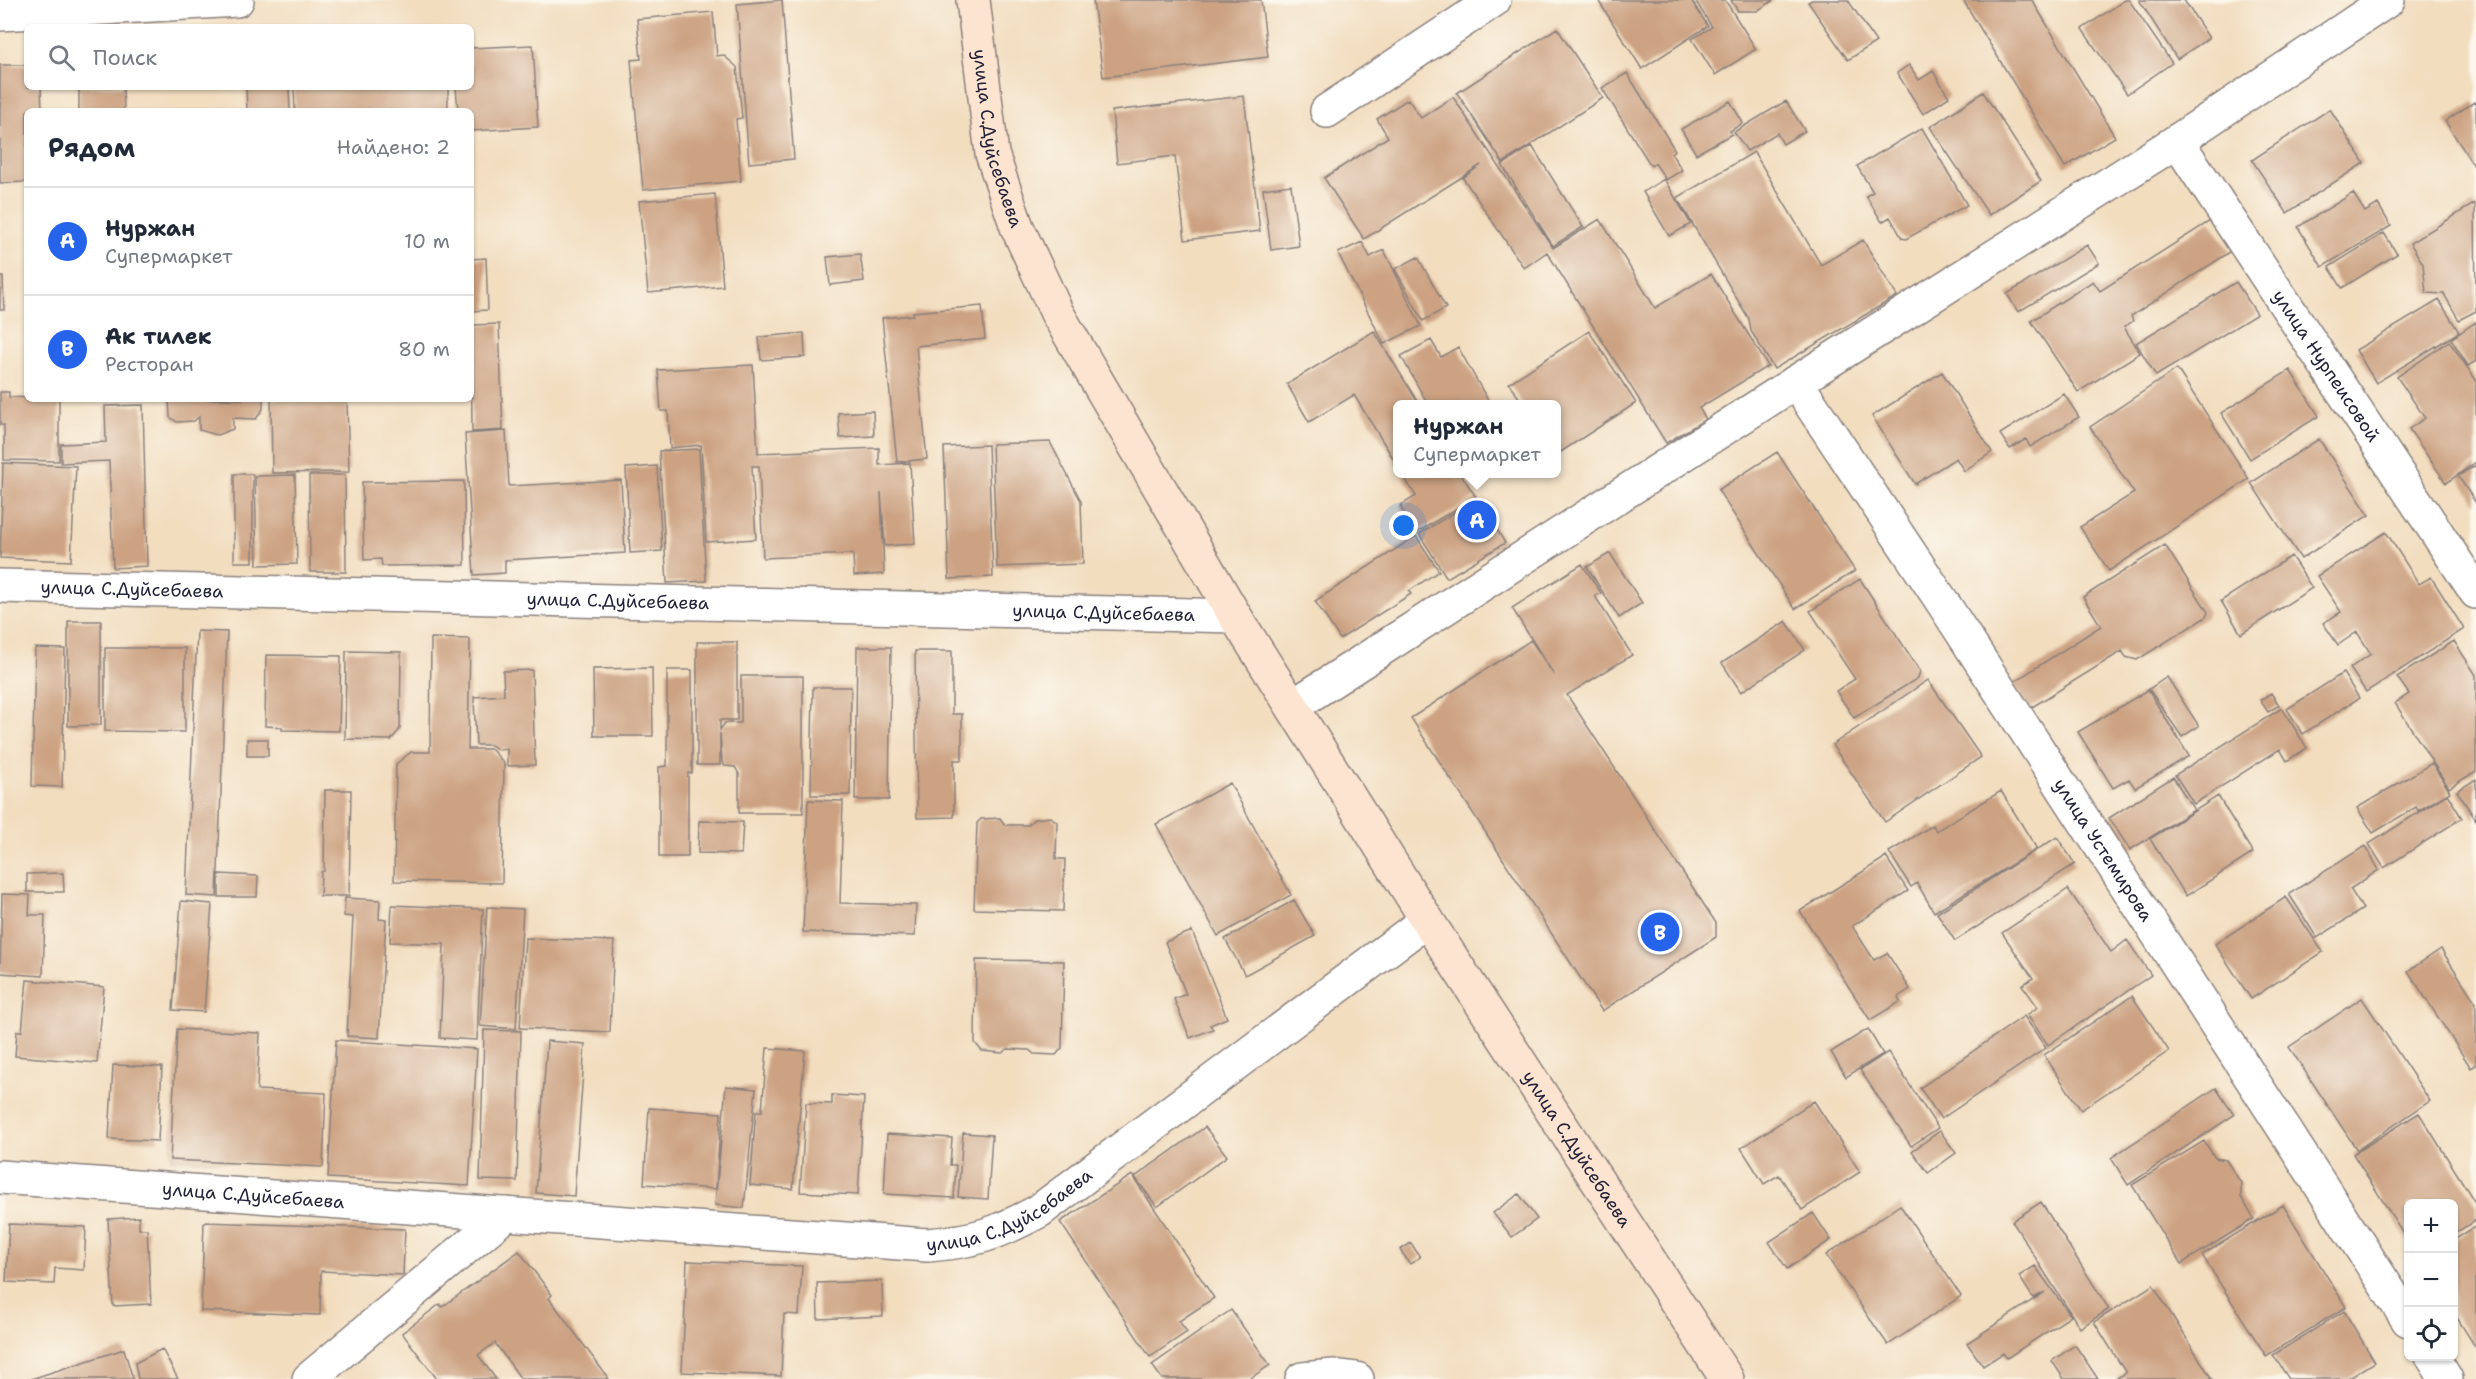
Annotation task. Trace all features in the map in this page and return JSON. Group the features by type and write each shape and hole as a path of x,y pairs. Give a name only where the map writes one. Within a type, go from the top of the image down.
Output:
{"street":[{"path":"0,14 237,0"},
{"name":"улица С.Дуйсебаева","path":"973,0 993,154 1017,226 1062,323 1235,616 1427,920 1727,1379"},
{"path":"1327,111 1494,0"},
{"path":"1293,706 1796,382 2177,141 2388,0"},
{"name":"улица Нурпеисовой","path":"2177,141 2476,592"},
{"name":"улица Устемирова","path":"1796,382 1950,613 2404,1312"},
{"name":"улица С.Дуйсебаева","path":"0,586 1235,616"},
{"name":"улица С.Дуйсебаева","path":"0,1177 927,1245 963,1242 1000,1232 1039,1211 1427,920"},
{"path":"309,1379 506,1214"},
{"path":"2435,1361 2446,1379"},
{"path":"1302,1379 1334,1376 1357,1379"}],"building":[{"path":"782,0 794,159 749,163 737,4"},
{"path":"1093,0 1261,0 1268,57 1103,77"},
{"path":"1598,0 1691,0 1708,26 1642,69"},
{"path":"1695,0 1725,0 1756,49 1715,75 1692,39 1712,27"},
{"path":"1731,0 1774,0 1757,11 1738,11"},
{"path":"1848,0 1876,42 1848,60 1808,2"},
{"path":"1963,0 2032,0 2115,137 2065,167"},
{"path":"2125,0 2129,0 2172,63 2127,94 2082,29"},
{"path":"2139,0 2184,0 2209,38 2177,59"},
{"path":"713,12 717,56 723,55 737,67 742,118 736,119 741,181 643,190 631,60 641,59 637,19"},
{"path":"1557,28 1603,98 1503,163 1457,93"},
{"path":"533,45 538,127 474,131 474,108 458,108 456,90 474,90 474,48"},
{"path":"0,65 24,65 24,90 41,90 42,108 24,108 24,182 0,183"},
{"path":"1909,65 1919,80 1933,71 1949,97 1923,114 1897,73"},
{"path":"1627,73 1675,150 1671,153 1682,170 1666,180 1655,163 1651,166 1602,88"},
{"path":"79,90 123,90 124,108 79,108"},
{"path":"246,90 289,90 290,108 247,108"},
{"path":"294,90 448,90 448,108 295,108"},
{"path":"1983,92 2041,181 1989,215 1930,127"},
{"path":"1244,96 1260,231 1185,240 1175,156 1117,163 1112,111"},
{"path":"1453,97 1553,248 1600,219 1655,308 1711,274 1768,366 1699,408 1706,419 1666,443 1547,252 1524,268 1463,178 1481,165 1364,239 1324,178 1388,137 1377,119 1408,99 1421,118"},
{"path":"1730,101 1743,123 1730,131 1732,134 1696,154 1681,129"},
{"path":"1786,101 1805,131 1783,144 1777,133 1747,151 1734,132"},
{"path":"2474,102 2476,105 2476,169 2445,121"},
{"path":"2330,109 2364,163 2287,213 2252,160"},
{"path":"1922,128 1967,205 1906,239 1902,238 1890,217 1882,222 1866,196 1873,192 1857,166"},
{"path":"1532,146 1583,227 1553,246 1502,165"},
{"path":"1754,152 1821,265 1863,240 1897,296 1774,369 1751,331 1749,319 1677,198"},
{"path":"1664,179 1691,224 1669,236 1643,192"},
{"path":"1291,185 1299,246 1271,250 1263,189"},
{"path":"2353,193 2365,212 2378,204 2391,226 2322,267 2298,227"},
{"path":"715,194 723,286 648,293 639,201"},
{"path":"2475,203 2476,311 2459,320 2444,294 2426,293 2423,264 2410,243"},
{"path":"2210,221 2230,252 2131,316 2133,321 2124,327 2140,353 2078,392 2031,321 2093,281 2100,291"},
{"path":"2384,233 2397,254 2342,288 2329,267"},
{"path":"1362,242 1370,257 1384,250 1421,326 1384,344 1338,253"},
{"path":"2087,245 2099,263 2018,312 2007,294"},
{"path":"860,254 864,281 830,285 827,257"},
{"path":"1418,257 1446,308 1423,321 1395,269"},
{"path":"486,258 488,310 474,311 474,259"},
{"path":"0,277 3,277 4,310 0,310"},
{"path":"2236,282 2257,314 2156,376 2136,343"},
{"path":"2439,300 2459,332 2376,383 2356,350"},
{"path":"982,306 985,339 916,346 927,459 897,462 882,318 913,315 913,312"},
{"path":"2476,322 2476,361 2468,366 2451,339"},
{"path":"499,324 503,430 472,432 474,325"},
{"path":"1374,331 1417,400 1393,400 1393,458 1354,395 1309,422 1287,384"},
{"path":"1589,331 1636,403 1561,452 1561,400 1520,400 1509,383"},
{"path":"804,333 805,357 761,360 759,337"},
{"path":"1431,340 1441,357 1458,347 1488,400 1426,400 1401,356"},
{"path":"2449,341 2476,380 2476,462 2446,483 2409,429 2425,418 2397,377"},
{"path":"753,365 758,453 879,448 879,465 910,463 915,544 885,546 881,492 884,574 854,576 853,554 763,558 759,466 752,466 756,539 706,542 701,445 670,448 668,411 661,411 658,370"},
{"path":"2177,369 2249,479 2109,571 2080,527 2134,493 2090,427"},
{"path":"2290,370 2319,416 2250,459 2221,413"},
{"path":"1942,372 1992,452 1964,471 1956,458 1915,484 1872,416"},
{"path":"0,392 9,392 9,397 24,398 24,402 59,402 59,461 4,460 4,425 0,425"},
{"path":"2064,394 2079,417 2030,447 2026,439 2010,449 2000,434"},
{"path":"169,402 263,402 263,409 256,419 233,418 233,429 217,435 199,430 199,417 194,421 177,422 170,417"},
{"path":"271,402 347,402 349,472 272,473"},
{"path":"143,405 147,566 113,568 109,461 61,463 61,444 106,442 105,406"},
{"path":"873,411 874,436 840,438 838,413"},
{"path":"506,431 509,486 621,480 625,553 505,560 505,573 474,575 465,434"},
{"path":"2319,439 2369,515 2301,559 2251,483"},
{"path":"1050,442 1081,501 1083,564 997,567 992,444"},
{"path":"988,445 993,577 949,579 944,447"},
{"path":"699,449 706,581 667,583 659,451"},
{"path":"1777,452 1855,571 1795,609 1718,490"},
{"path":"3,463 76,466 71,561 0,558"},
{"path":"2476,465 2476,503 2458,476"},
{"path":"657,466 662,551 630,553 626,468"},
{"path":"234,474 253,474 253,562 234,562"},
{"path":"295,475 297,564 257,565 255,476"},
{"path":"309,475 345,475 346,572 310,572"},
{"path":"1405,478 1464,478 1476,497 1416,533 1400,506 1416,496"},
{"path":"464,481 465,565 382,566 381,559 364,560 362,482"},
{"path":"1478,498 1505,543 1447,578 1419,534"},
{"path":"2386,532 2419,584 2431,577 2464,629 2366,692 2350,668 2371,654 2357,632 2338,645 2323,623 2341,612 2317,576"},
{"path":"1416,536 1439,571 1409,591 1411,594 1340,639 1315,601"},
{"path":"2165,545 2208,612 2206,617 2137,660 2126,657 2122,651 2029,709 2012,683 2101,626 2083,597"},
{"path":"1610,553 1642,603 1619,618 1587,567"},
{"path":"2291,556 2312,588 2241,634 2221,601"},
{"path":"1582,564 1601,593 1595,596 1632,655 1567,695 1716,923 1716,937 1602,1011 1411,718 1531,640 1554,675 1512,608"},
{"path":"1860,579 1920,671 1918,678 1854,718 1836,691 1855,679 1810,611"},
{"path":"68,621 101,621 101,725 68,726"},
{"path":"1786,621 1805,650 1741,692 1722,663"},
{"path":"197,631 227,632 217,897 186,895"},
{"path":"431,638 470,639 468,749 491,749 504,763 502,883 394,881 396,764 411,752 430,752"},
{"path":"2454,641 2476,675 2476,771 2449,788 2395,703 2409,694 2397,677"},
{"path":"697,642 737,642 737,720 720,720 720,730 725,723 741,723 741,676 803,676 803,813 739,813 739,774 735,767 725,766 722,762 720,733 720,765 697,765"},
{"path":"857,647 891,647 889,800 855,800"},
{"path":"35,648 65,649 62,787 32,786"},
{"path":"105,648 185,648 185,732 105,731"},
{"path":"346,651 401,652 400,729 391,740 345,739"},
{"path":"915,651 952,651 952,714 962,714 962,760 954,760 954,817 917,818"},
{"path":"266,655 341,656 339,731 282,730 282,727 265,726"},
{"path":"652,668 653,736 594,736 593,669"},
{"path":"532,670 535,765 507,766 507,749 498,750 491,745 476,745 474,697 504,695 503,671"},
{"path":"667,670 692,670 692,773 688,773 688,857 659,857 659,767 667,766"},
{"path":"2343,673 2359,698 2303,734 2287,709"},
{"path":"2167,677 2199,726 2182,737 2149,689"},
{"path":"1928,680 1981,757 1885,822 1832,745"},
{"path":"813,687 851,687 850,795 811,795"},
{"path":"2148,690 2189,756 2135,788 2129,779 2113,788 2078,732"},
{"path":"2271,693 2279,705 2268,712 2260,700"},
{"path":"2282,708 2307,748 2287,761 2280,749 2194,804 2175,775"},
{"path":"247,739 268,739 268,756 247,756"},
{"path":"2432,763 2450,792 2418,811 2416,807 2373,833 2357,808"},
{"path":"2173,777 2194,810 2130,850 2109,818"},
{"path":"2476,779 2476,820 2457,791"},
{"path":"1230,783 1291,895 1218,936 1156,824"},
{"path":"325,790 351,790 349,896 320,896 321,872 324,871"},
{"path":"2001,791 2037,849 1934,912 1917,883 1911,887 1889,852 1933,825 1936,831"},
{"path":"2447,794 2462,818 2384,868 2369,844"},
{"path":"2218,796 2253,853 2186,896 2150,839"},
{"path":"808,800 843,801 840,903 916,905 915,936 803,932"},
{"path":"1051,817 1057,822 1056,859 1065,859 1063,911 974,909 977,823 981,819 1000,818 1005,825 1028,825 1034,819"},
{"path":"699,821 743,822 741,854 698,853"},
{"path":"2057,837 2075,864 1955,941 1937,913"},
{"path":"2365,846 2379,870 2350,889 2363,909 2317,938 2289,894"},
{"path":"1886,857 1908,891 1852,926 1874,960 1887,953 1910,989 1898,997 1900,1002 1870,1020 1800,911"},
{"path":"63,873 64,892 27,892 27,874"},
{"path":"219,874 258,876 257,897 219,897"},
{"path":"2068,889 2111,952 2127,940 2151,975 2048,1045 2027,1015 2038,1007 2022,985 2033,978 2002,933"},
{"path":"2,894 30,895 29,915 45,915 43,976 0,973"},
{"path":"2286,897 2323,952 2251,999 2215,944"},
{"path":"345,898 380,900 379,919 386,920 379,1038 347,1036 353,917 344,916"},
{"path":"1294,900 1315,936 1245,975 1225,939"},
{"path":"181,901 212,904 204,1012 173,1010"},
{"path":"392,905 483,909 477,1040 440,1038 444,944 390,942"},
{"path":"487,907 523,909 516,1029 480,1026"},
{"path":"1192,931 1227,1018 1210,1025 1213,1029 1190,1038 1174,999 1186,994 1165,942"},
{"path":"525,938 614,941 610,1032 520,1028"},
{"path":"2441,949 2476,1003 2476,1065 2471,1068 2408,971"},
{"path":"976,960 1064,961 1062,1048 1056,1055 1034,1054 1029,1050 1008,1049 1002,1053 982,1051 975,1043"},
{"path":"27,980 104,987 97,1063 15,1056 17,1031 22,1031"},
{"path":"2132,996 2169,1051 2081,1110 2044,1055"},
{"path":"2362,998 2430,1101 2357,1150 2289,1047"},
{"path":"2024,1016 2046,1048 1941,1119 1920,1088"},
{"path":"177,1029 260,1033 257,1090 326,1093 323,1167 170,1160"},
{"path":"1868,1029 1883,1054 1846,1077 1831,1052"},
{"path":"484,1030 521,1031 517,1181 480,1180"},
{"path":"336,1040 477,1049 469,1186 328,1178"},
{"path":"547,1041 585,1044 574,1196 536,1193"},
{"path":"767,1048 805,1051 793,1189 750,1185 756,1111 762,1111"},
{"path":"1888,1052 1938,1128 1911,1146 1860,1070"},
{"path":"113,1065 162,1067 158,1141 109,1139"},
{"path":"726,1086 756,1089 744,1208 715,1205"},
{"path":"2216,1088 2234,1115 2128,1185 2111,1158"},
{"path":"832,1095 864,1097 858,1195 800,1192 806,1103 832,1104"},
{"path":"1814,1101 1860,1172 1802,1210 1779,1175 1764,1184 1741,1148"},
{"path":"649,1108 721,1113 716,1189 644,1184"},
{"path":"2419,1113 2476,1204 2476,1220 2458,1231 2458,1199 2404,1199 2404,1235 2353,1154"},
{"path":"1205,1127 1227,1156 1157,1207 1135,1177"},
{"path":"1940,1131 1956,1153 1928,1173 1912,1151"},
{"path":"963,1133 992,1135 988,1199 958,1197"},
{"path":"887,1134 952,1138 950,1165 956,1165 954,1198 884,1194"},
{"path":"2204,1141 2215,1158 2226,1160 2241,1183 2241,1197 2254,1219 2181,1264 2132,1185"},
{"path":"1132,1175 1214,1298 1179,1321 1187,1332 1150,1357 1060,1222"},
{"path":"1519,1194 1537,1219 1512,1237 1493,1213"},
{"path":"2041,1202 2109,1309 2080,1328 2012,1221"},
{"path":"1900,1205 1961,1296 1888,1345 1826,1255"},
{"path":"2283,1205 2346,1307 2266,1356 2202,1255"},
{"path":"1813,1213 1831,1240 1787,1269 1769,1242"},
{"path":"139,1217 139,1229 147,1229 151,1304 113,1306 108,1219"},
{"path":"204,1222 405,1229 403,1275 321,1271 320,1315 201,1311"},
{"path":"9,1224 86,1227 84,1270 55,1268 54,1284 6,1282"},
{"path":"2476,1226 2476,1348 2458,1319 2458,1237"},
{"path":"1411,1243 1420,1257 1410,1264 1400,1250"},
{"path":"519,1251 552,1295 549,1298 609,1379 521,1379 495,1343 478,1355 496,1379 437,1379 402,1333 440,1304 442,1307"},
{"path":"687,1261 802,1266 799,1315 784,1314 781,1376 682,1372"},
{"path":"2035,1266 2071,1316 2007,1358 2003,1353 1983,1366 1967,1343 2045,1292 2033,1298 2019,1276"},
{"path":"882,1281 883,1316 818,1319 817,1283"},
{"path":"2153,1285 2212,1379 2115,1379 2126,1373 2094,1322"},
{"path":"1231,1310 1270,1365 1249,1379 1162,1379 1152,1365"},
{"path":"2344,1311 2375,1362 2348,1379 2289,1379 2273,1355"},
{"path":"2075,1345 2098,1379 2064,1379 2052,1361"},
{"path":"124,1349 133,1379 31,1379"},
{"path":"162,1349 178,1379 138,1379 135,1363"}],"place":[{"name":"Нуржан","path":"1477,520"},
{"name":"Ак тилек","path":"1660,932"}]}
